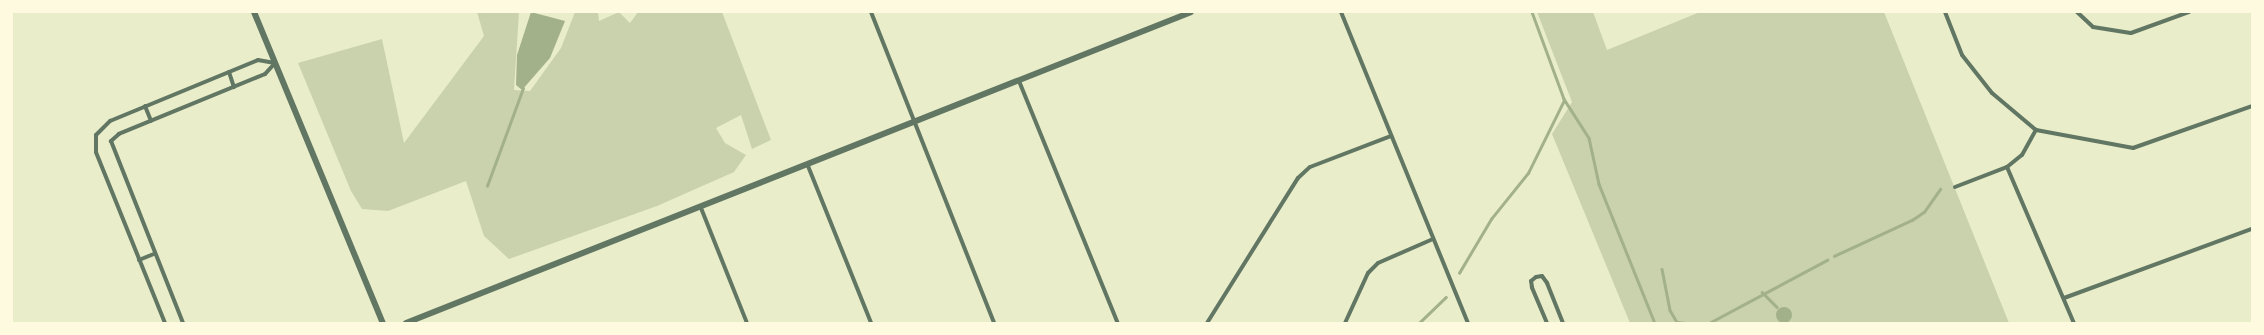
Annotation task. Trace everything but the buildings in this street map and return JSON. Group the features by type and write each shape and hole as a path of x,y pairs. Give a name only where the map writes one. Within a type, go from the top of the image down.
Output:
{"street":[{"path":"254,12 383,323"},
{"path":"871,12 994,323"},
{"path":"406,323 808,166 914,121 1191,12"},
{"path":"1341,12 1468,323"},
{"path":"1945,12 1966,60 1992,93 2036,130 2133,148 2252,106"},
{"path":"2077,12 2093,27 2131,33 2190,12"},
{"path":"165,323 96,152 96,135 110,121 258,60 275,63"},
{"path":"182,323 111,149 111,141 119,134 265,74 275,63"},
{"path":"229,72 234,87"},
{"path":"1020,80 1118,323"},
{"path":"145,106 151,121"},
{"path":"1955,187 2007,167 2022,155 2036,130"},
{"path":"1207,323 1298,178 1310,167 1391,136"},
{"path":"808,166 871,323"},
{"path":"2007,167 2074,323"},
{"path":"701,208 747,323"},
{"path":"2064,298 2252,229"},
{"path":"1345,323 1368,273 1378,263 1433,239"},
{"path":"139,260 154,254"},
{"path":"1547,323 1531,281 1542,276 1563,323"}],"shaded area":[{"path":"477,12 519,12 514,90 530,91 561,48 575,12 598,12 599,21 619,12 630,23 638,12 722,12 771,140 752,149 741,115 716,128 725,143 746,155 734,172 657,206 509,259 484,236 466,181 388,211 362,209 351,191 298,63 382,39 404,143 484,36"},
{"path":"531,12 565,21 550,58 522,90 516,85 517,55"},
{"path":"1537,12 1593,12 1607,50 1700,12 1884,12 2009,323 1630,323 1552,134 1572,102"},
{"path":"1781,307 1787,307 1792,312 1790,321 1787,323 1781,323 1776,318 1776,312"}],"waterway":[{"path":"1532,12 1564,99 1589,138 1599,184 1655,323"},
{"path":"487,186 523,88"},
{"path":"1459,273 1491,219 1528,173 1564,100"},
{"path":"1834,256 1912,220 1924,212 1940,189"},
{"path":"1709,323 1827,260"},
{"path":"1662,269 1670,310 1677,322 1686,323"},
{"path":"1762,292 1777,307"},
{"path":"1419,323 1446,297"}]}
